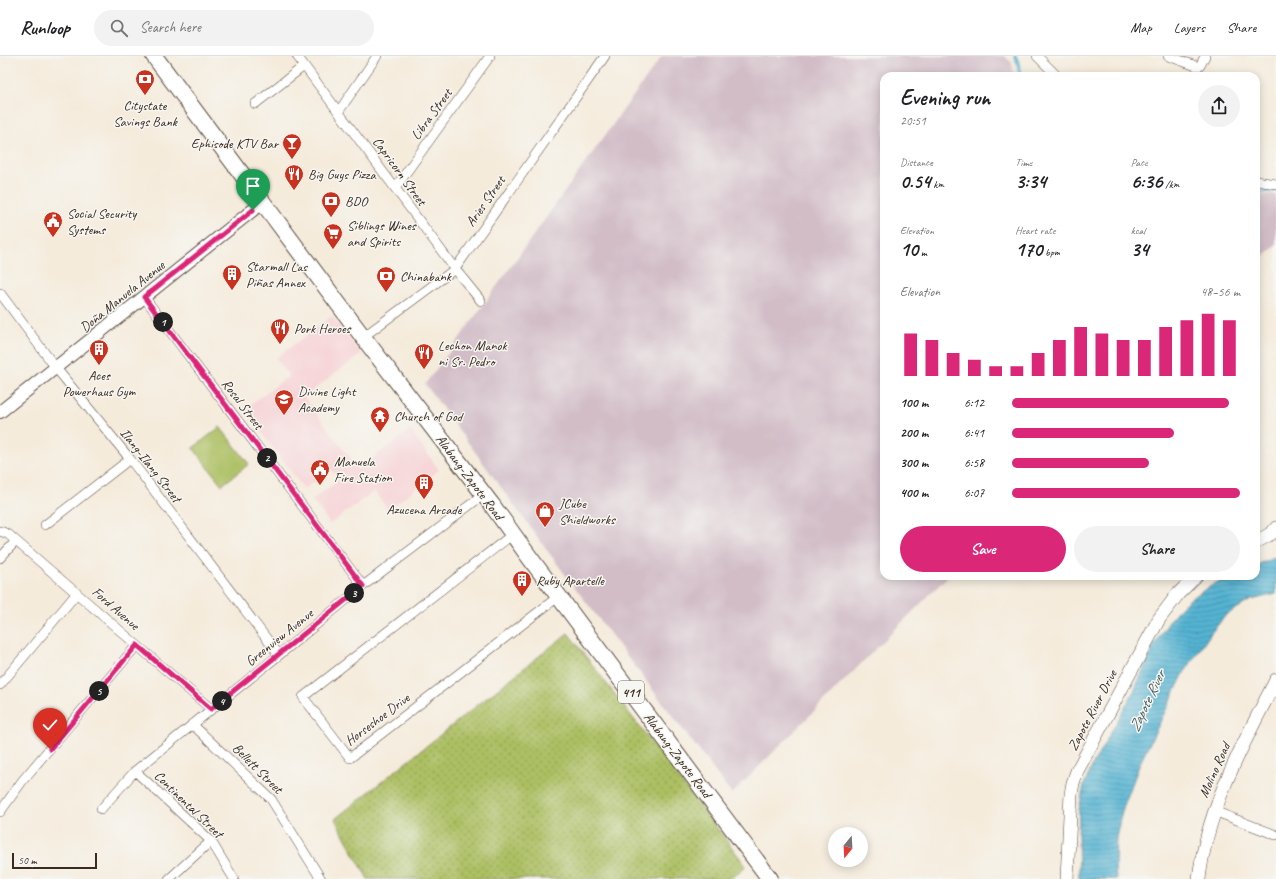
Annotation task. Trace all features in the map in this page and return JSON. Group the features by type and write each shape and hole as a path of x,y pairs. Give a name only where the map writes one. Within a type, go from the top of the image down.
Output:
{"highway":[{"name":"Alabang-Zapote Road","path":"154,56 363,337 413,400 770,879"}],"main road":[{"path":"1260,540 1272,533 1276,528"},
{"name":"Zapote River Drive","path":"1067,879 1071,794 1077,771 1159,619 1178,594 1192,580"},
{"name":"Molino Road","path":"1198,879 1214,811 1244,742 1276,680"}],"street":[{"name":"Capricorn Street","path":"297,56 455,269 481,301"},
{"path":"339,111 377,56"},
{"name":"Libra Street","path":"395,188 490,56"},
{"name":"Aries Street","path":"363,337 455,269 605,56"},
{"path":"1037,56 1053,72"},
{"path":"1168,56 1196,66 1200,66 1205,56"},
{"path":"255,104 304,66"},
{"path":"1260,182 1276,184"},
{"name":"Doña Manuela Avenue","path":"0,412 264,203"},
{"name":"Ilang-Ilang Street","path":"0,293 56,368 130,459 279,655"},
{"name":"Rosal Street","path":"144,297 363,586"},
{"path":"45,525 130,459"},
{"name":"Greenview Avenue","path":"101,809 135,770 363,586 483,495"},
{"name":"Ford Avenue","path":"0,531 8,534 78,593 211,709"},
{"name":"Horseshoe Drive","path":"513,534 303,697 350,758 559,596"},
{"path":"0,558 16,541"},
{"path":"0,685 78,593"},
{"path":"0,812 23,780 137,645"},
{"name":"Bellett Street","path":"192,724 271,799 320,879"},
{"name":"Continental Street","path":"135,770 210,841 234,879"},
{"path":"1214,811 1276,835"},
{"path":"169,879 210,841"}],"shaded area":[{"path":"662,56 1004,56 1012,63 1013,72 880,72 880,580 944,580 732,794 561,569 425,384"},
{"path":"1260,195 1276,195 1276,245 1260,261"},
{"name":"Divine Light Academy","path":"332,316 361,354 304,397 358,469 410,430 439,470 388,510 374,491 330,524 312,500 339,480 331,469 304,489 244,409 289,376 276,358"}],"green space":[{"path":"220,427 249,464 222,485 193,448"},
{"path":"568,633 746,866 730,879 368,879 335,819"}],"water":[{"name":"Zapote River","path":"1276,557 1276,594 1251,600 1226,615 1211,633 1184,673 1140,763 1122,811 1116,838 1116,879 1079,879 1079,809 1084,785 1093,764 1134,691 1153,647 1176,612 1190,599 1222,580 1260,580 1260,563"}],"waterway":[{"path":"1015,56 1019,72"},
{"path":"1260,192 1276,190"}],"place":[{"name":"Citystate Savings Bank","path":"145,96"},
{"name":"Ephisode KTV Bar","path":"292,160"},
{"name":"Big Guys Pizza","path":"294,191"},
{"name":"BDO","path":"331,218"},
{"name":"Social Security Systems","path":"53,238"},
{"name":"Siblings Wines and Spirits","path":"333,250"},
{"name":"Starmall Las Piñas Annex","path":"232,291"},
{"name":"Chinabank","path":"386,293"},
{"name":"Pork Heroes","path":"280,345"},
{"name":"Aces Powerhaus Gym","path":"99,366"},
{"name":"Lechon Manok ni Sr. Pedro","path":"424,370"},
{"name":"Divine Light Academy","path":"284,416"},
{"name":"Church of God","path":"380,433"},
{"name":"Manuela Fire Station","path":"320,486"},
{"name":"Azucena Arcade","path":"424,500"},
{"name":"JCube Shieldworks","path":"545,528"},
{"name":"Ruby Apartelle","path":"522,597"}],"route":[{"path":"50,749 137,645 211,709 363,586 144,297 253,210"}]}
